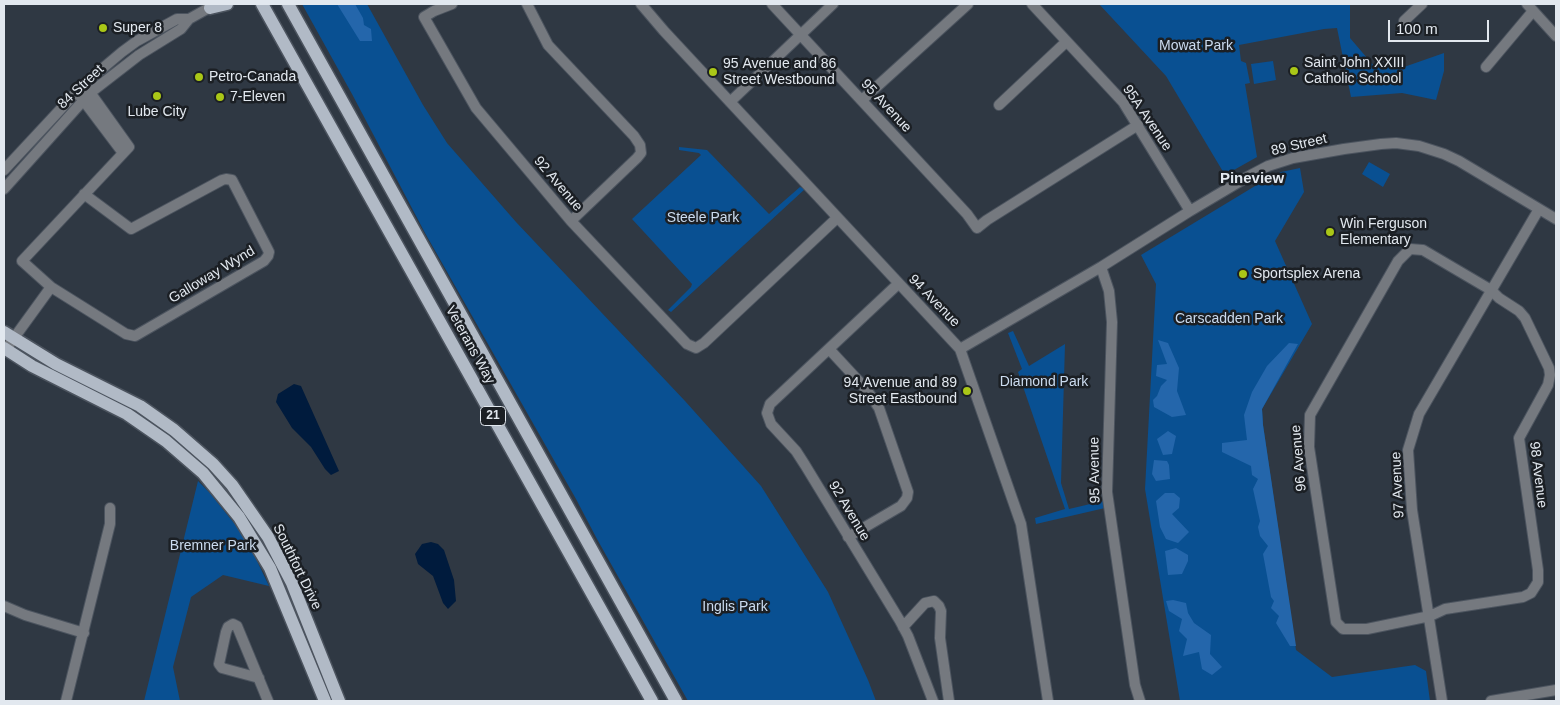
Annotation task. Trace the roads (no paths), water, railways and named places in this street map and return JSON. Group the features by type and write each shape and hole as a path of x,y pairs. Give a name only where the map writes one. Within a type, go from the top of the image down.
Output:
{"main road":[{"path":"213,6 227,4"},
{"path":"253,4 272,20"},
{"name":"Veterans Way","path":"262,4 652,701"},
{"path":"278,4 289,18 301,28"},
{"name":"Veterans Way","path":"288,4 676,701"},
{"path":"295,4 301,28"},
{"name":"Southfort Drive","path":"7,342 32,366 127,414 166,441 198,467 239,517 270,568 325,701"},
{"name":"Southfort Drive","path":"7,342 140,406 174,430 213,464 232,485 268,537 292,583 339,701"}],"street":[{"name":"92 Avenue","path":"452,4 424,17 476,108 571,220 684,342 696,348 707,340 837,218"},
{"path":"527,4 548,45 634,136 640,145 641,153 637,158 571,220"},
{"name":"94 Avenue","path":"641,4 960,349 1019,516 1048,701"},
{"name":"95 Avenue","path":"772,4 967,214 977,228 1138,125"},
{"path":"730,102 833,4"},
{"path":"862,100 968,4"},
{"name":"95A Avenue","path":"1032,4 1123,102 1190,211"},
{"path":"1404,21 1422,4"},
{"name":"84 Street","path":"4,170 137,41 177,19 189,19 213,6"},
{"path":"1486,67 1530,7 1556,36"},
{"path":"999,105 1066,42"},
{"name":"84 Street","path":"4,189 83,92"},
{"name":"Galloway Wynd","path":"83,92 126,150 84,194 22,262 51,287 126,334 135,336 264,261 268,256 269,252 232,180 222,180 130,229 84,194"},
{"name":"89 Street","path":"960,349 1101,268 1190,211 1257,172 1284,160 1353,147 1396,144 1419,146 1452,158 1556,219"},
{"name":"97 Avenue","path":"1442,701 1412,510 1408,450 1419,414 1539,209"},
{"name":"96 Avenue","path":"1430,616 1367,629 1343,629 1336,622 1309,447 1310,415 1398,261 1410,249 1423,250 1491,290"},
{"name":"95 Avenue","path":"1101,268 1109,291 1112,322 1107,492 1135,688 1140,701"},
{"path":"848,537 901,506 907,498 907,489 879,408 866,389 829,349 898,284"},
{"path":"7,342 51,287"},
{"name":"98 Avenue","path":"1430,616 1444,609 1523,597 1531,593 1537,586 1538,570 1519,438 1546,389 1550,376 1547,364 1525,318 1519,311 1499,298 1491,290"},
{"name":"92 Avenue","path":"829,349 770,404 767,413 771,424 800,458 903,627 933,701"},
{"path":"66,701 110,524 110,508"},
{"path":"903,627 925,603 934,601 939,606 941,612 940,638 949,701"},
{"path":"4,606 25,616 84,633"},
{"path":"259,678 222,668 219,664 226,632 228,627 233,624 237,626 259,678 268,701"},
{"path":"1491,701 1556,690"}],"place":[{"name":"Super 8","path":"103,28"},
{"name":"Saint John XXIII Catholic School","path":"1294,71"},
{"name":"95 Avenue and 86 Street Westbound","path":"713,72"},
{"name":"Petro-Canada","path":"199,77"},
{"name":"Lube City","path":"157,96"},
{"name":"7-Eleven","path":"220,97"},
{"name":"Win Ferguson Elementary","path":"1330,232"},
{"name":"Sportsplex Arena","path":"1243,274"},
{"name":"94 Avenue and 89 Street Eastbound","path":"967,391"}],"district":[{"name":"Pineview","path":"1252,179"}],"park label":[{"name":"Mowat Park","path":"1196,46"},
{"name":"Steele Park","path":"703,218"},
{"name":"Carscadden Park","path":"1229,319"},
{"name":"Diamond Park","path":"1044,382"},
{"name":"Bremner Park","path":"213,546"},
{"name":"Inglis Park","path":"735,607"}]}
